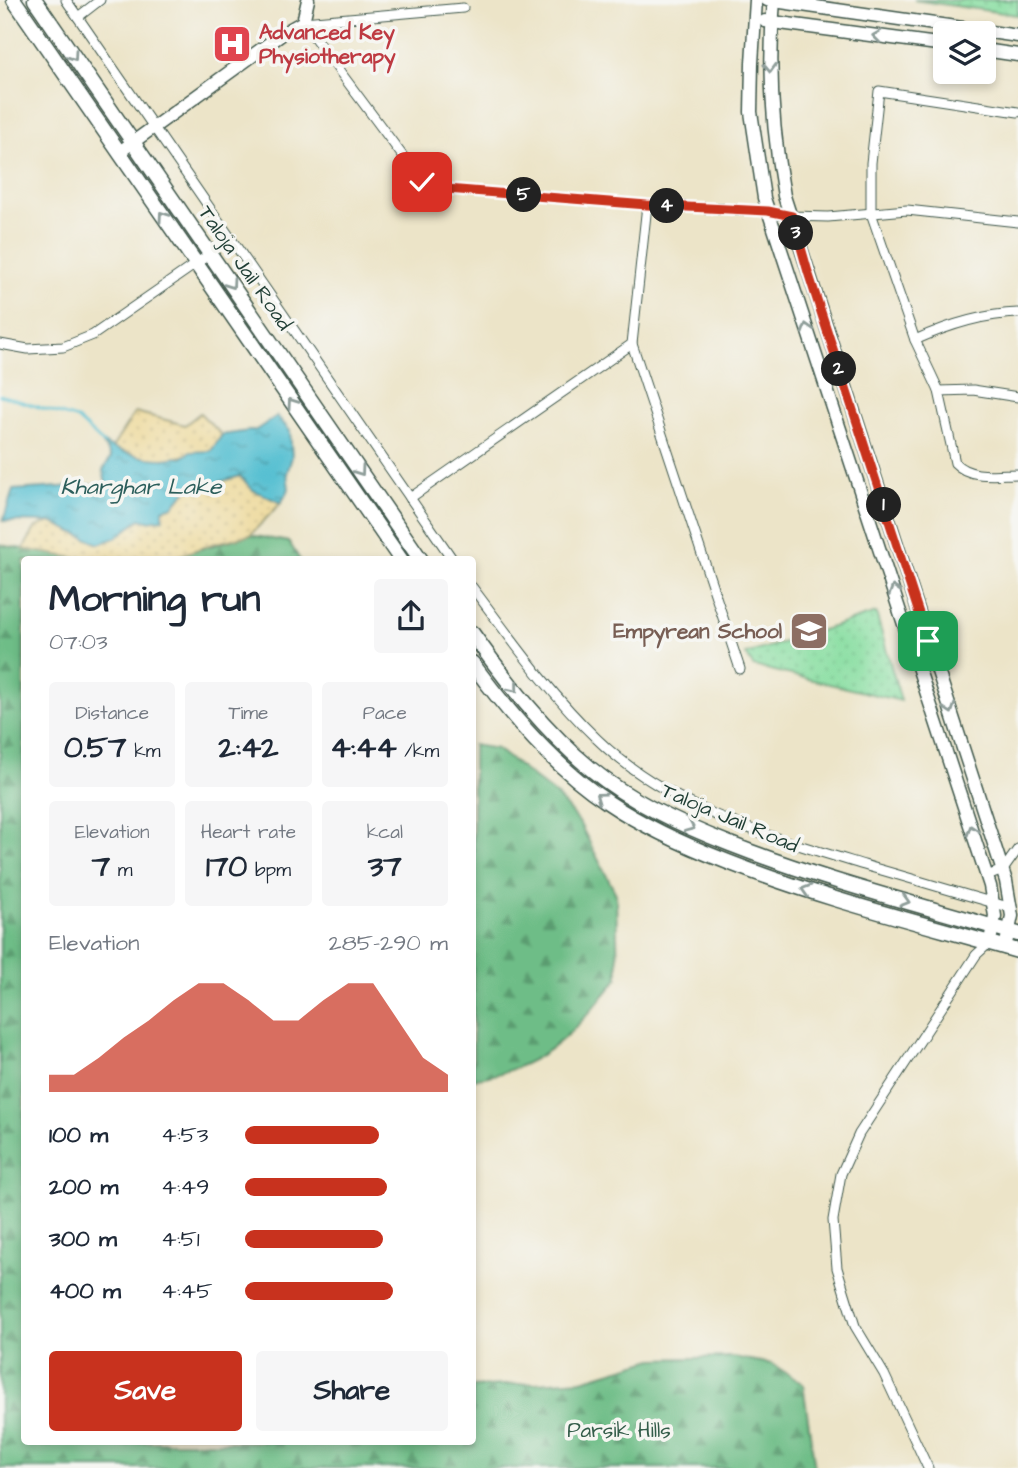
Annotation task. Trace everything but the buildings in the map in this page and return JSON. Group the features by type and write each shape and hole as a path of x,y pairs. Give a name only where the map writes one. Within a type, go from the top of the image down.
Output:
{"main road":[{"name":"Taloja Jail Road","path":"14,0 398,556"},
{"name":"Taloja Jail Road","path":"34,0 418,556"},
{"path":"119,152 285,32 303,22 308,0"},
{"path":"989,943 994,903 987,876 782,246 768,211 751,111 754,20 757,0 774,0 1018,36"},
{"path":"774,0 769,69 784,196 1003,870 1012,908 1012,949"},
{"path":"754,20 933,43"},
{"path":"996,52 1018,55"},
{"name":"Taloja Jail Road","path":"476,638 529,707 558,738 590,768 648,807 705,834 792,868 1014,932"},
{"name":"Taloja Jail Road","path":"476,668 516,718 579,782 640,822 682,843 777,880 1012,949"}],"street":[{"path":"66,0 450,556"},
{"path":"78,17 100,0"},
{"path":"303,22 463,8"},
{"path":"303,22 422,182 435,188 647,205 768,211 792,216 828,217 907,210 1018,222"},
{"path":"1018,112 879,92 871,163 871,213 915,340 939,391 955,463 971,473 1018,474"},
{"path":"647,205 632,344 740,670"},
{"path":"0,344 28,349 63,347 93,335 210,254"},
{"path":"915,340 937,330 1003,314 1018,313"},
{"path":"410,498 632,344"},
{"path":"939,391 973,390 1018,397"},
{"path":"476,592 544,683 598,741 649,780 705,810 782,841 1012,908"},
{"path":"987,876 1003,870 1018,849"},
{"path":"928,1468 884,1374 855,1326 837,1268 833,1220 842,1174 859,1134 976,955 989,943"}],"green space":[{"path":"914,0 1018,0 1018,15"},
{"path":"250,535 289,542 298,556 172,556"},
{"name":"Parsik Hills","path":"0,545 63,556 21,556 21,1445 476,1445 476,1387 582,1380 653,1359 733,1357 772,1364 803,1384 815,1468 0,1468"},
{"path":"876,613 901,701 753,666 746,654"},
{"path":"476,746 497,749 557,796 579,822 616,894 618,978 587,1015 556,1045 539,1057 498,1074 476,1078"}],"sand":[{"path":"135,412 185,425 200,413 222,435 211,451 167,459 147,458 112,448"},
{"path":"240,476 253,490 281,503 250,535 212,544 179,556 63,556 23,549 36,527 51,522 99,544 117,537 140,519 173,506 187,490 199,484 216,483"}],"water":[{"name":"Kharghar Lake","path":"277,416 290,431 292,457 287,473 289,489 281,503 253,490 240,476 216,483 199,484 187,490 173,506 163,509 163,519 140,519 117,537 99,544 51,522 3,521 13,490 106,484 103,470 111,458 102,442 140,457 182,458 190,452 211,451 222,435 256,430"}],"waterway":[{"path":"0,395 77,419 104,444"}],"place":[{"name":"Advanced Key Physiotherapy","path":"232,44"},
{"name":"Empyrean School","path":"809,631"}],"route":[{"path":"422,182 435,188 647,205 768,211 792,216 928,641"}]}
